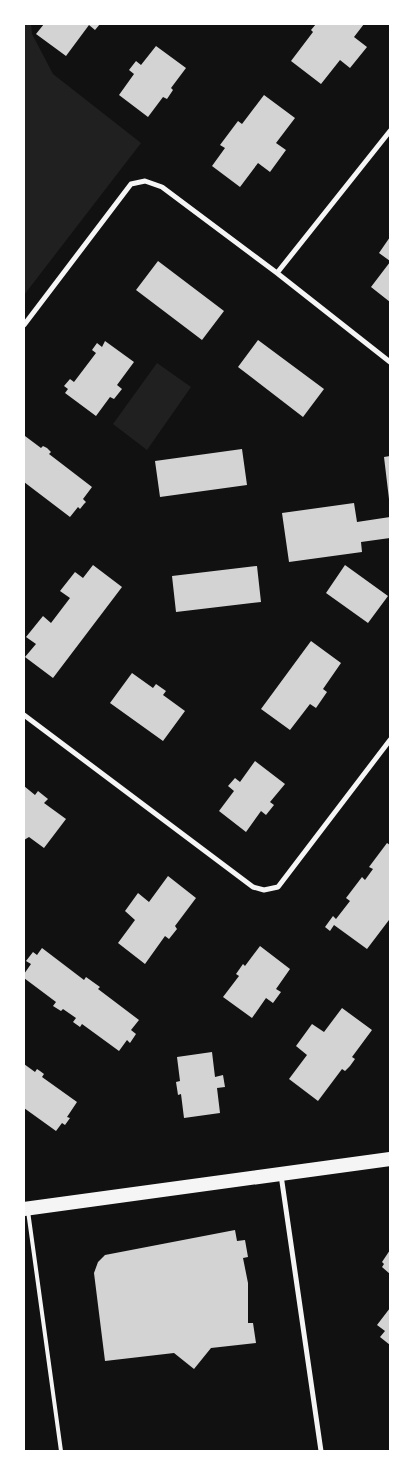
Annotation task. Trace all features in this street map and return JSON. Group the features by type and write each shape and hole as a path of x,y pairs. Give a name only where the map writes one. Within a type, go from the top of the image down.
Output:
{"highway":[{"path":"26,1209 390,1159"}],"street":[{"path":"277,273 390,132"},
{"path":"24,325 131,184 145,181 162,187 277,273 390,362"},
{"path":"24,715 254,887 264,890 278,887 390,740"},
{"path":"281,1174 322,1451"}],"lane":[{"path":"26,1209 61,1451"}],"shaded area":[{"path":"24,24 31,24 32,34 53,74 141,143 24,295"},
{"path":"157,363 191,387 147,450 113,424"}],"building":[{"path":"44,24 100,24 95,30 89,25 66,56 36,34"},
{"path":"316,24 364,24 354,37 367,47 350,68 340,60 321,84 291,61 313,32 311,30"},
{"path":"156,46 186,68 171,88 173,90 167,99 163,97 148,117 119,95 134,74 129,70 136,61 141,65"},
{"path":"264,95 295,118 276,143 286,150 270,172 258,163 240,187 212,166 225,148 220,145 238,121 242,124"},
{"path":"390,237 390,261 379,253"},
{"path":"158,261 224,311 202,340 136,290"},
{"path":"390,262 390,302 371,287"},
{"path":"258,340 324,389 303,417 238,367"},
{"path":"105,341 134,362 117,385 122,389 114,399 110,397 96,416 65,393 68,389 64,386 70,379 74,382 96,353 92,350 97,343 102,347"},
{"path":"25,436 41,448 43,446 47,448 51,452 49,454 92,487 83,499 86,502 80,509 78,507 70,517 24,482"},
{"path":"242,449 247,485 160,497 155,461"},
{"path":"390,456 390,499 389,499 384,457"},
{"path":"354,503 357,522 390,517 390,538 361,542 362,552 289,562 282,513"},
{"path":"93,565 122,587 53,678 25,657 36,644 26,637 43,616 51,623 70,598 60,591 75,572 83,578"},
{"path":"345,565 388,596 368,623 326,593"},
{"path":"257,566 261,602 176,612 172,576"},
{"path":"311,641 341,663 323,689 327,692 316,708 310,704 290,730 261,709"},
{"path":"132,673 153,688 156,684 166,691 163,695 185,711 163,741 110,703"},
{"path":"255,761 285,784 270,802 274,805 266,815 261,811 246,832 219,811 234,791 228,786 235,778 240,782"},
{"path":"24,786 35,795 38,791 48,799 44,803 66,819 44,848 29,837 24,840"},
{"path":"387,843 390,845 390,921 367,949 334,925 330,931 325,927 333,916 336,919 350,901 346,898 362,877 365,880 373,869 369,867"},
{"path":"168,876 196,898 175,926 177,929 169,939 165,936 145,964 118,943 135,920 125,911 138,893 149,902"},
{"path":"260,946 290,969 276,989 281,992 273,1003 266,998 252,1018 223,997 239,976 236,974 243,964 245,966"},
{"path":"42,948 84,980 86,977 100,987 98,989 139,1020 131,1030 136,1034 130,1043 127,1040 119,1051 82,1024 80,1027 73,1022 76,1018 63,1009 61,1011 53,1006 56,1002 24,978 24,974 31,964 26,961 33,952 37,955"},
{"path":"342,1008 372,1030 352,1057 355,1059 350,1066 345,1071 342,1069 318,1101 289,1079 307,1055 296,1046 312,1024 324,1032"},
{"path":"212,1052 215,1077 223,1075 225,1087 217,1088 220,1113 184,1118 181,1094 178,1095 176,1082 180,1081 177,1057"},
{"path":"24,1064 35,1072 37,1069 40,1071 44,1074 42,1077 77,1102 67,1117 70,1118 65,1125 62,1123 56,1131 24,1108"},
{"path":"235,1230 237,1241 245,1240 248,1257 243,1258 248,1283 248,1323 253,1323 256,1343 211,1348 194,1369 174,1353 105,1361 94,1273 98,1262 105,1255"},
{"path":"390,1250 390,1274 382,1267 384,1264 382,1262"},
{"path":"390,1308 390,1345 380,1337 385,1331 377,1325"}]}
